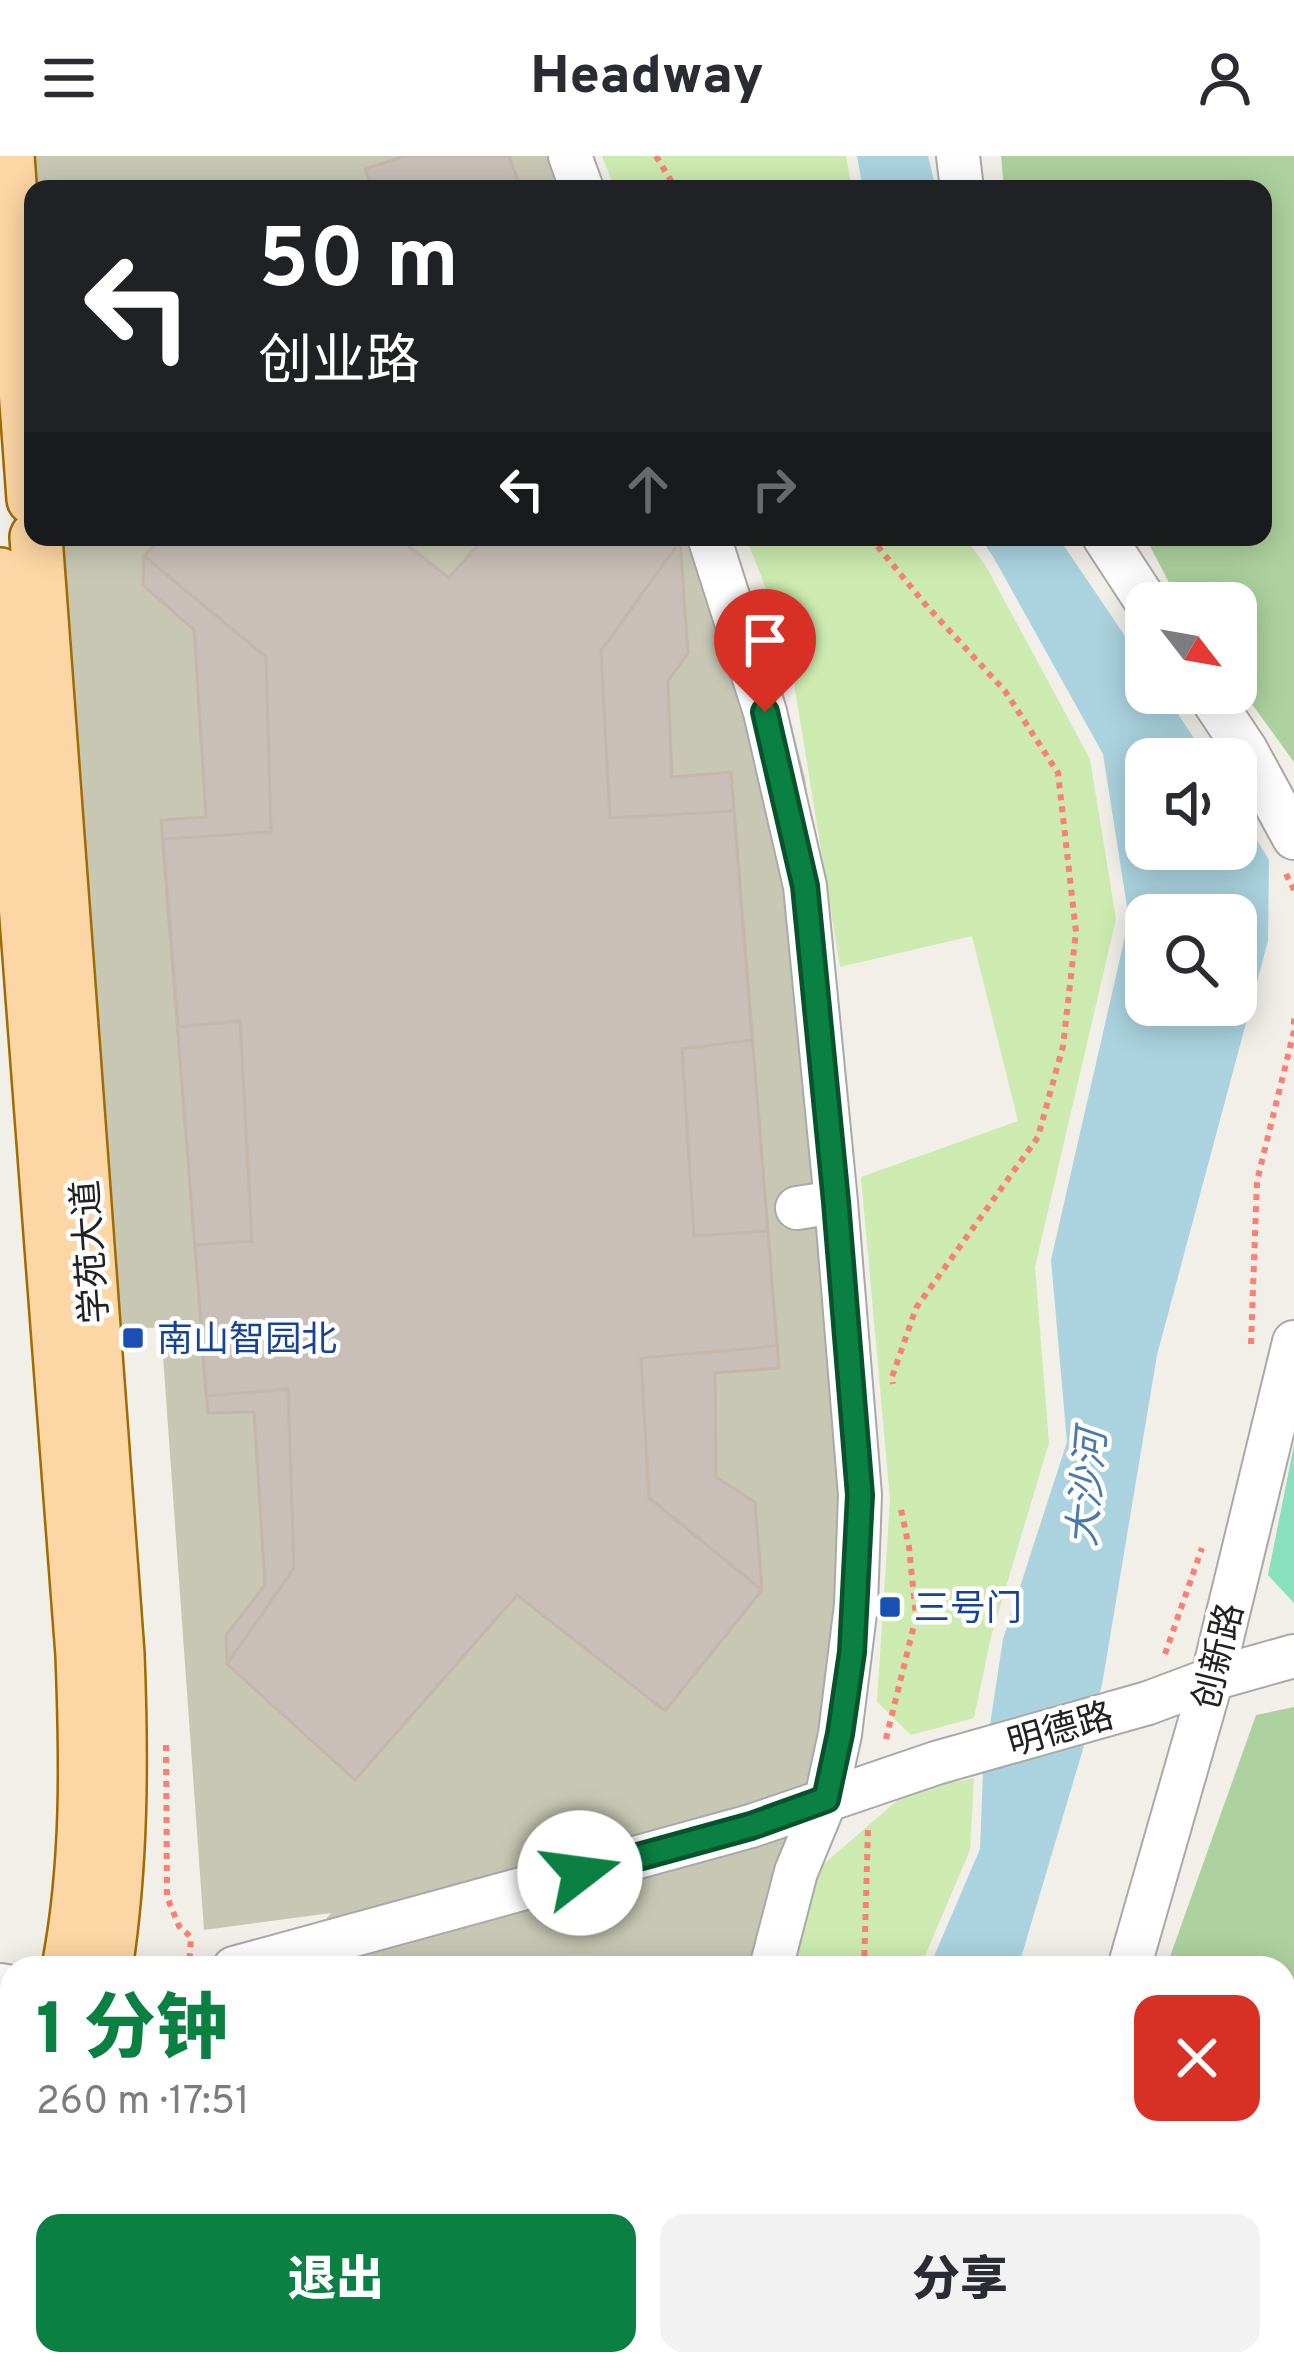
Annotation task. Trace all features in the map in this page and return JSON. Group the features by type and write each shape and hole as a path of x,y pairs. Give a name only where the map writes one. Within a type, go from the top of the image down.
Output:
{"main road":[{"path":"8,156 24,376"},
{"name":"学苑大道","path":"37,546 118,1654 121,1804 108,1956"},
{"name":"学苑大道","path":"0,574 82,1655 82,1868 70,1956"}],"street":[{"path":"712,546 765,712 805,886 816,1205 860,1495 844,1544 852,1652 840,1734 826,1799 796,1872 774,1956"},
{"path":"1110,546 1133,582"},
{"path":"1222,714 1294,838"},
{"name":"创新路","path":"1132,1956 1212,1679 1294,1342"},
{"name":"明德路","path":"278,1956 751,1826 936,1763 1294,1656"}],"path":[{"path":"877,546 1005,692 1058,772 1076,932 1063,1046 1038,1137 916,1308 892,1377 893,1401"},
{"path":"1251,1343 1257,1181 1294,1016"},
{"path":"864,1956 866,1846 874,1783 916,1617 909,1546 897,1491"},
{"path":"1148,1703 1202,1547"},
{"path":"190,1951 190,1956"}],"shaded area":[{"path":"16,156 585,156 594,180 28,180"},
{"path":"46,546 730,546 776,664 805,778 823,918 875,1543 791,1956 297,1956 331,1913 204,1930 161,1328 121,1327 93,1158"}],"green space":[{"path":"602,156 846,156 850,180 611,180"},
{"path":"1001,156 1294,156 1294,762 1257,711 1257,582 1169,582 1150,546 1272,546 1272,180 1003,180"},
{"path":"749,546 971,546 1090,759 1116,919 1035,1267 1049,1443 991,1637 974,1718 911,1735 877,1702 890,1499 861,1177 1018,1121 972,936 840,967 788,646"},
{"path":"1294,1445 1294,1603 1268,1575"},
{"path":"1294,1707 1294,1956 1170,1956 1256,1715"},
{"path":"974,1778 970,1850 925,1956 789,1956 811,1875 907,1792"}],"water":[{"path":"857,156 928,156 934,180 861,180"},
{"path":"986,546 1064,546 1125,636 1125,714 1178,714 1194,738 1125,738 1125,870 1257,870 1257,840 1269,860 1268,941 1257,982 1257,894 1125,894 1103,754"},
{"name":"大沙河","path":"1125,936 1125,1026 1245,1026 1157,1355 1102,1685 1022,1956 934,1956 980,1849 983,1771 1003,1639 1067,1442 1051,1260"}],"building":[{"path":"405,156 509,156 518,180 369,180 365,169"},
{"path":"153,546 408,546 449,578 477,546 676,546 601,651 610,818 734,811 752,1040 682,1049 694,1236 768,1231 777,1346 641,1358 649,1498 762,1590 665,1711 517,1595 355,1780 227,1664 294,1568 288,1389 206,1396 195,1245 252,1241 240,1021 178,1027 163,839 271,832 266,657 144,556"},
{"path":"153,546 408,546 449,578 477,546 680,546 688,653 668,681 672,777 731,772 779,1368 715,1373 716,1477 755,1502 762,1590 665,1711 517,1595 355,1780 227,1664 226,1635 265,1585 254,1412 208,1413 161,820 206,817 194,630 143,585 144,556"}],"place":[{"name":"南山智园北","path":"133,1338"},
{"name":"三号门","path":"890,1607"}],"route":[{"path":"580,1873 751,1826 826,1799 840,1734 856,1605 860,1495 805,886 765,712"}]}
